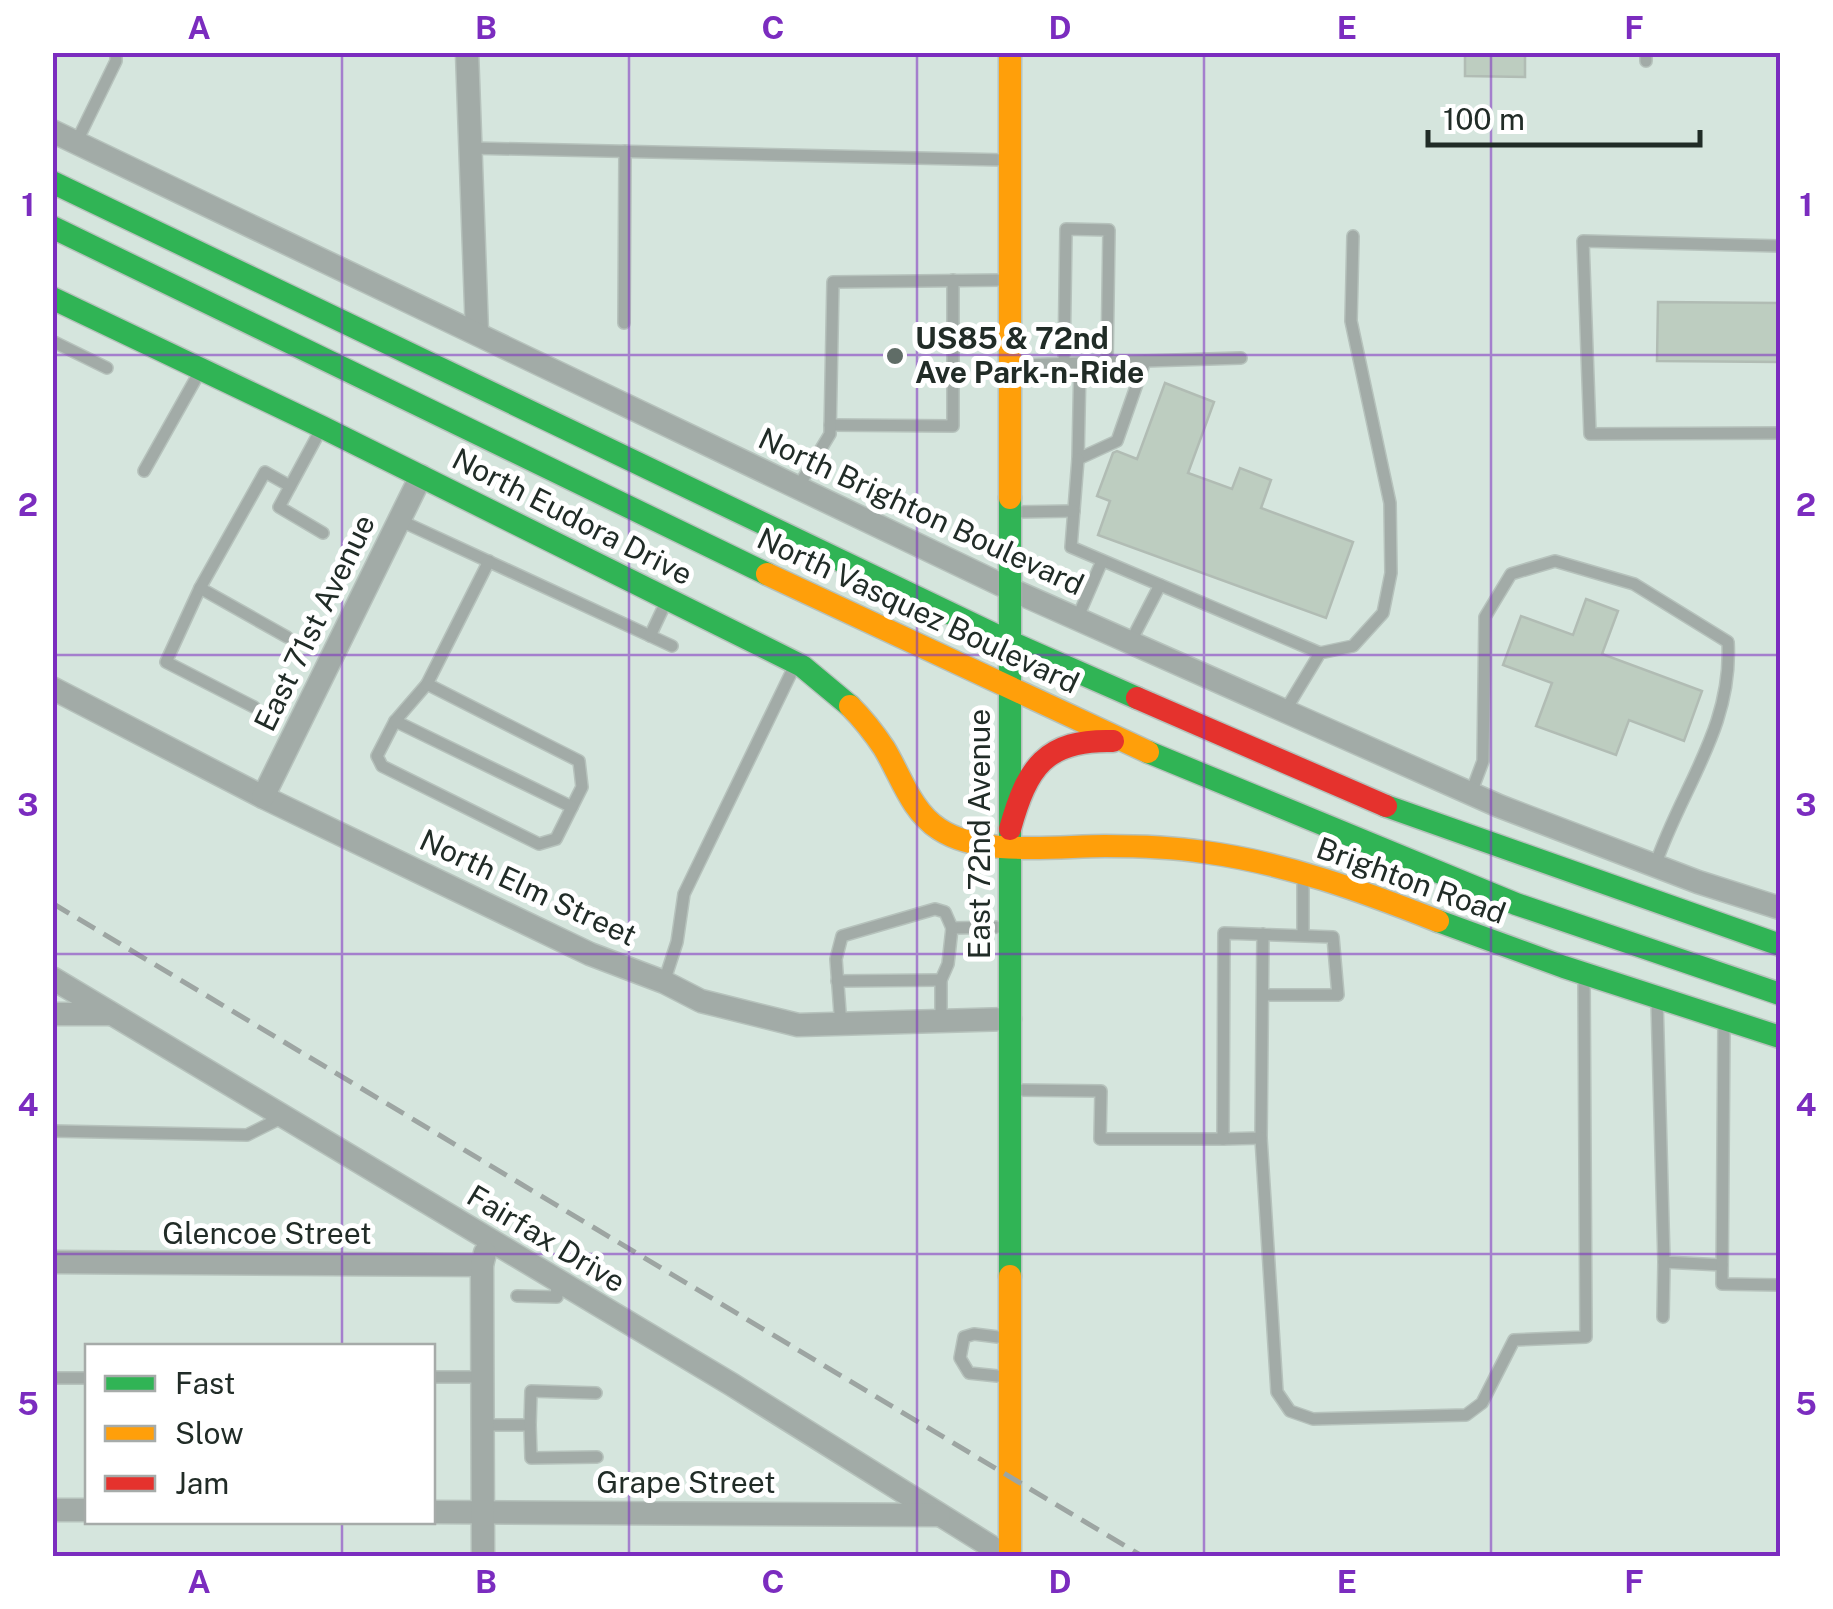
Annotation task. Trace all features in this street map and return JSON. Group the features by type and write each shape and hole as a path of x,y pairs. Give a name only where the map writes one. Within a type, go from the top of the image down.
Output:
{"main road":[{"name":"East 72nd Avenue","path":"1008,1556 1010,52"},
{"name":"North Vasquez Boulevard","path":"52,182 1010,642 1415,819 1780,945"},
{"name":"North Vasquez Boulevard","path":"52,228 1125,742 1516,904 1780,994"},
{"name":"North Eudora Drive","path":"52,298 322,427 796,663 854,709 878,738 919,808 942,832 969,842 1010,837"},
{"path":"1010,837 1022,786 1052,750 1081,740 1125,742"},
{"name":"Brighton Road","path":"1010,837 1199,851 1302,872 1584,976 1780,1037"}],"street":[{"path":"467,52 477,333"},
{"name":"North Brighton Boulevard","path":"52,132 1078,620 1471,794 1656,866 1780,908"},
{"name":"East 71st Avenue","path":"263,797 421,476"},
{"name":"North Elm Street","path":"52,688 263,797 590,954 664,982 701,1001 798,1026 1010,1019"},
{"name":"Fairfax Drive","path":"52,978 731,1384 1008,1556"},
{"path":"52,1014 109,1014"},
{"path":"484,1556 482,1265 488,1240"},
{"name":"Glencoe Street","path":"52,1262 482,1265"},
{"path":"52,1510 85,1510"},
{"name":"Grape Street","path":"435,1512 939,1514"}],"lane":[{"path":"76,143 116,61 116,52"},
{"path":"470,148 1010,160"},
{"path":"624,152 624,323"},
{"path":"1064,364 1066,229 1109,230 1107,362"},
{"path":"1080,363 1078,458 1070,547 1320,653 1352,646 1382,613 1391,573 1390,503 1351,322 1352,236"},
{"path":"1780,246 1584,241 1590,434 1780,433"},
{"path":"830,425 953,426 953,280"},
{"path":"798,488 830,434 833,282 1010,280"},
{"path":"52,341 107,368"},
{"path":"1010,365 1241,358"},
{"path":"1078,458 1117,441 1145,361"},
{"path":"144,471 201,369"},
{"path":"322,427 279,507 323,532"},
{"path":"254,706 166,662 200,588 265,472 290,486"},
{"path":"1010,512 1074,510"},
{"path":"399,520 672,646"},
{"path":"1078,620 1102,560"},
{"path":"427,684 579,761 582,787 556,839 538,844 382,766 377,756 395,721 427,684 488,561"},
{"path":"1471,794 1483,760 1485,617 1511,574 1555,561 1634,584 1728,642 1730,673 1710,747 1664,841 1656,866"},
{"path":"1130,642 1160,585"},
{"path":"200,588 287,638"},
{"path":"650,636 668,598"},
{"path":"1285,712 1320,653"},
{"path":"664,982 677,942 684,894 796,663"},
{"path":"395,721 572,806"},
{"path":"1302,872 1302,936"},
{"path":"840,1026 836,959 842,936 936,909 945,912 952,928 948,964 941,980 941,1023"},
{"path":"952,928 1009,927"},
{"path":"1222,1139 1224,933 1332,937 1338,995 1263,995"},
{"path":"1262,934 1261,1138 1277,1392 1290,1411 1314,1419 1466,1415 1482,1403 1514,1340 1586,1337 1584,976"},
{"path":"837,981 941,980"},
{"path":"1657,999 1663,1317"},
{"path":"1724,1020 1722,1284 1780,1286"},
{"path":"1010,1090 1100,1091 1100,1139 1261,1138"},
{"path":"52,1132 247,1135 283,1118"},
{"path":"1664,1262 1722,1265"},
{"path":"517,1296 557,1297 556,1280"},
{"path":"1010,1338 964,1336 960,1358 969,1374 1010,1378"},
{"path":"435,1377 482,1377"},
{"path":"52,1378 85,1378"},
{"path":"596,1393 531,1391 530,1424 531,1458 597,1457"},
{"path":"483,1425 530,1424"}],"building":[{"path":"1465,52 1525,52 1525,77 1465,76"},
{"path":"1658,302 1780,303 1780,362 1657,361"},
{"path":"1165,383 1214,402 1188,473 1232,489 1240,468 1271,480 1261,508 1353,542 1326,618 1098,535 1110,501 1097,496 1113,453 1137,459"},
{"path":"1586,599 1618,611 1602,654 1702,691 1684,741 1629,720 1616,755 1536,726 1552,683 1503,665 1521,616 1573,635"}],"railway":[{"path":"52,903 1142,1556"}],"traffic: fast":[{"path":"52,182 1010,642 1137,698"},
{"path":"52,227 767,574"},
{"path":"52,298 322,427 802,666 850,706"},
{"path":"1010,498 1010,1276"},
{"path":"1148,752 1516,904 1780,994"},
{"path":"1386,806 1780,945"},
{"path":"1438,921 1564,967 1780,1037"}],"traffic: slow":[{"path":"1010,52 1010,498"},
{"path":"767,574 1148,752"},
{"path":"850,706 884,748 921,813 956,838 997,847 1142,847 1234,857 1323,879 1438,921"},
{"path":"1010,1276 1010,1556"}],"traffic: jam":[{"path":"1137,698 1386,806"},
{"path":"1010,829 1024,789 1042,761 1071,745 1113,741"}],"place":[{"name":"US85 & 72nd Ave Park-n-Ride","path":"895,356"}]}
